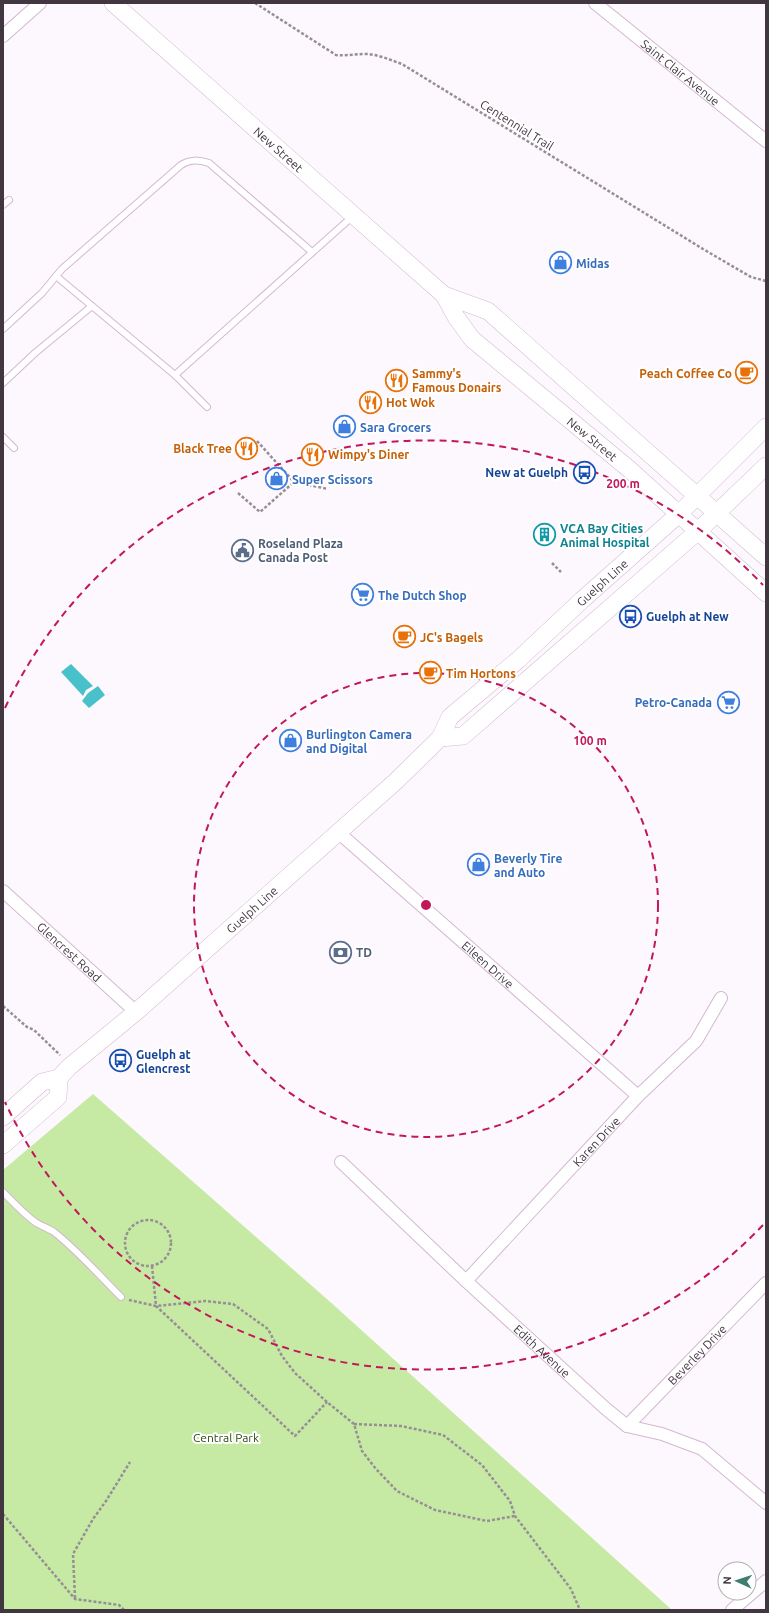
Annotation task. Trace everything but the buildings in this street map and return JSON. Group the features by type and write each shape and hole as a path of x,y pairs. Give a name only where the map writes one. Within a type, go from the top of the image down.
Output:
{"main road":[{"name":"New Street","path":"113,3 444,295 456,317 472,339 629,469 766,593"},
{"name":"New Street","path":"444,295 488,311 766,557"},
{"name":"Guelph Line","path":"3,1117 42,1082 64,1072 136,1012 338,832 440,738 450,718 518,660 582,600 679,514 766,427"},
{"name":"Guelph Line","path":"440,738 463,736 697,532 766,466"},
{"path":"3,1145 58,1097 64,1072"}],"street":[{"path":"3,36 40,3"},
{"name":"Saint Clair Avenue","path":"594,3 766,141"},
{"name":"Eileen Drive","path":"338,832 638,1096"},
{"name":"Glencrest Road","path":"3,891 136,1012"},
{"name":"Karen Drive","path":"466,1281 638,1096 696,1041 721,998"},
{"name":"Edith Avenue","path":"341,1162 466,1281 605,1408 627,1426 662,1434 702,1450 766,1503"},
{"name":"Beverley Drive","path":"627,1426 766,1283"},
{"path":"732,1610 766,1582"}],"lane":[{"path":"3,329 42,293 62,269 181,165 190,160 199,160 209,163 312,252"},
{"path":"3,205 9,200"},
{"path":"175,375 353,216"},
{"path":"56,276 175,375 207,407"},
{"path":"3,383 92,306"},
{"path":"3,437 14,448"},
{"path":"3,1192 35,1222 52,1231 100,1274 121,1297"}],"path":[{"name":"Centennial Trail","path":"255,3 336,55 345,56 365,54 379,56 402,64 703,249 751,277 766,281"},
{"path":"257,441 294,482 328,489"},
{"path":"238,493 260,512 294,482"},
{"path":"552,563 561,572"},
{"path":"3,1006 27,1027 34,1030 55,1049 64,1072"},
{"path":"146,1220 156,1221 165,1227 172,1241 168,1256 160,1263 152,1266 138,1264 132,1260 126,1250 125,1241 128,1231 136,1223 146,1220"},
{"path":"152,1266 156,1306 295,1436 326,1402"},
{"path":"121,1297 139,1303 156,1306 205,1301 233,1304 268,1328 282,1356 295,1373 326,1402 354,1424 362,1451 376,1469 397,1491 435,1510 486,1521 515,1516"},
{"path":"354,1424 401,1426 443,1435 482,1465 510,1501 515,1516 571,1589 580,1610"},
{"path":"75,1598 73,1554 92,1519 106,1502 130,1462"},
{"path":"3,1514 75,1598 119,1605 124,1610"}],"green space":[{"name":"Central Park","path":"93,1094 328,1300 672,1610 3,1610 3,1170"}],"water":[{"path":"71,664 93,686 86,690 83,696 61,672"},
{"path":"98,686 105,695 89,708 82,701 88,693"}],"place":[{"name":"Midas","path":"561,263"},
{"name":"Peach Coffee Co","path":"747,373"},
{"name":"Sammy's Famous Donairs","path":"396,380"},
{"name":"Hot Wok","path":"371,402"},
{"name":"Sara Grocers","path":"344,427"},
{"name":"Black Tree","path":"247,448"},
{"name":"Wimpy's Diner","path":"313,454"},
{"name":"New at Guelph","path":"584,472"},
{"name":"Super Scissors","path":"276,479"},
{"name":"VCA Bay Cities Animal Hospital","path":"544,535"},
{"name":"Roseland Plaza Canada Post","path":"243,550"},
{"name":"The Dutch Shop","path":"362,595"},
{"name":"Guelph at New","path":"631,616"},
{"name":"JC's Bagels","path":"405,637"},
{"name":"Tim Hortons","path":"430,673"},
{"name":"Petro-Canada","path":"728,702"},
{"name":"Burlington Camera and Digital","path":"291,741"},
{"name":"Beverly Tire and Auto","path":"479,865"},
{"name":"TD","path":"340,952"},
{"name":"Guelph at Glencrest","path":"120,1061"}]}
